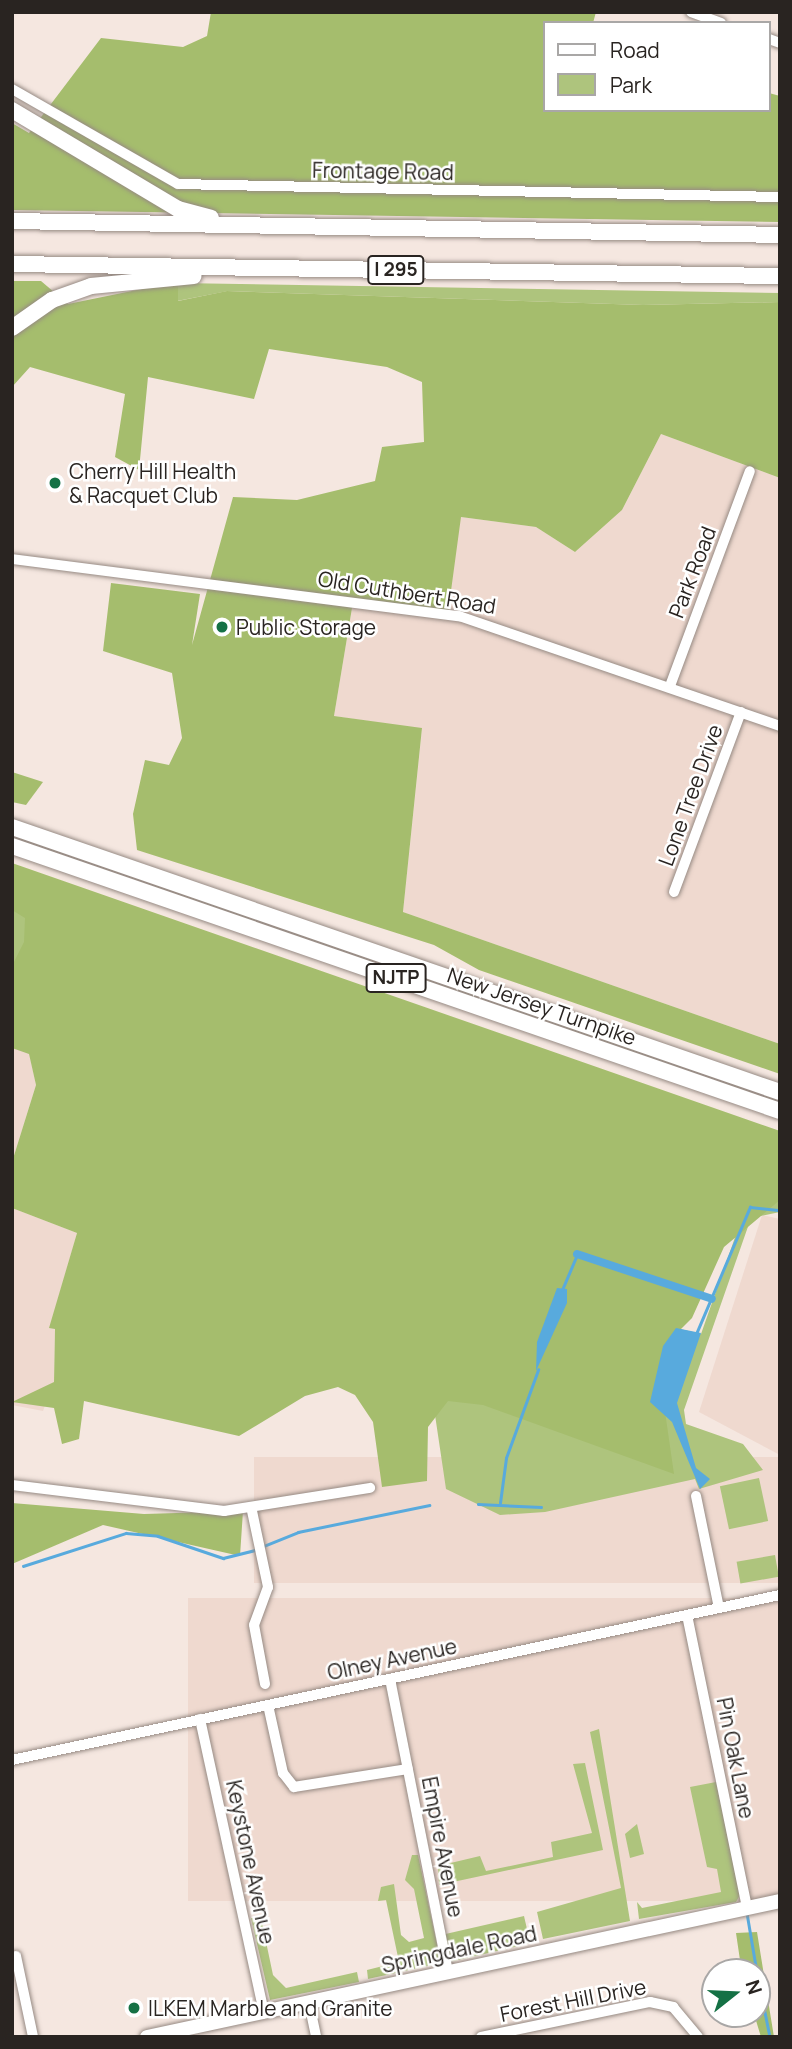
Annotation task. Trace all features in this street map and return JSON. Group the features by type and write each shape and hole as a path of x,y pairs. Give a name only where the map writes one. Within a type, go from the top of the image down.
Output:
{"highway":[{"path":"12,110 178,209 301,226"},
{"name":"I 295","path":"12,221 780,235"},
{"name":"I 295","path":"12,264 780,276"},
{"path":"12,328 52,300 90,286 349,269"},
{"name":"New Jersey Turnpike","path":"12,827 780,1092"},
{"name":"New Jersey Turnpike","path":"12,846 780,1111"}],"main road":[{"name":"Springdale Road","path":"147,2037 780,1901"}],"street":[{"path":"691,12 704,14"},
{"name":"Frontage Road","path":"12,89 178,184 780,197"},
{"name":"Park Road","path":"670,686 750,471"},
{"name":"Old Cuthbert Road","path":"12,559 459,616 670,686 780,726"},
{"name":"Lone Tree Drive","path":"674,892 741,712"},
{"path":"12,1485 164,1504 252,1511 370,1488"},
{"path":"696,1496 719,1608"},
{"path":"252,1511 268,1587 255,1621 265,1685"},
{"name":"Olney Avenue","path":"12,1760 780,1595"},
{"name":"Pin Oak Lane","path":"687,1615 747,1908"},
{"name":"Empire Avenue","path":"390,1679 448,1973"},
{"path":"268,1705 283,1773 294,1787 408,1769"},
{"name":"Keystone Avenue","path":"200,1719 264,2012"},
{"path":"16,1956 33,2037"},
{"name":"Forest Hill Drive","path":"481,2037 650,2002 673,2007 698,2037"},
{"path":"309,2003 316,2037"}],"shaded area":[{"path":"661,434 780,478 780,1044 403,912 422,729 334,716 353,602 461,517 536,527 575,552 622,510"},
{"path":"12,1048 29,1053 36,1085 12,1162"},
{"path":"12,1208 77,1233 50,1327 55,1328 54,1382 43,1411 12,1405"},
{"path":"762,1215 780,1219 780,1455 699,1412"},
{"path":"254,1457 780,1457 780,1583 254,1583"},
{"path":"188,1598 780,1598 780,1901 188,1901"}],"green space":[{"path":"211,12 596,12 594,21 544,21 544,112 771,112 771,94 780,96 780,222 12,210 12,123 29,133 101,38 183,47 207,36"},
{"path":"12,281 41,281 68,304 171,283 178,283 178,301 227,291 643,305 780,302 780,478 661,434 622,510 575,552 536,527 461,517 448,613 353,602 334,716 422,728 403,912 780,1044 780,1074 479,970 434,945 137,850 133,814 145,760 169,765 182,738 172,673 103,651 111,583 200,594 192,645 233,497 297,500 375,481 382,447 424,442 422,382 387,367 269,349 254,399 148,377 139,470 115,457 125,394 30,367 12,387"},
{"path":"178,283 780,293 780,302 643,305 228,291 177,301"},
{"path":"12,772 43,782 26,805 12,802"},
{"path":"12,863 780,1131 780,1200 724,1247 692,1318 668,1342 660,1377 674,1474 483,1405 448,1401 428,1427 427,1481 382,1487 373,1422 355,1395 338,1387 305,1396 239,1436 84,1401 79,1439 62,1444 54,1408 12,1402 54,1382 55,1329 49,1328 77,1233 12,1208 12,1162 36,1085 29,1054 12,1048 12,966 24,942 25,918 12,910"},
{"path":"12,868 780,1139 780,1212 751,1218 684,1410 686,1424 743,1444 763,1470 699,1489 695,1479 545,1512 500,1515 446,1489 431,1388 676,1328 701,1334 758,1172 12,992"},
{"path":"759,1478 768,1521 729,1529 720,1486"},
{"path":"12,1503 144,1514 243,1511 240,1556 103,1525 12,1564"},
{"path":"775,1555 779,1577 740,1583 737,1562"},
{"path":"599,1729 630,1921 543,1939 537,1912 621,1888 590,1732"},
{"path":"585,1763 603,1850 439,1885 438,1866 480,1856 486,1871 553,1857 551,1842 592,1833 573,1764"},
{"path":"716,1782 740,1895 736,1902 639,1919 637,1902 642,1908 721,1892 717,1869 707,1867 690,1787"},
{"path":"637,1824 644,1854 630,1858 625,1834"},
{"path":"412,1855 418,1855 441,1963 368,1979 367,1970 399,1962 386,1900 378,1901 381,1887 394,1884 401,1935 409,1942 424,1938 414,1889 405,1880"},
{"path":"524,1916 530,1943 447,1962 441,1935"},
{"path":"251,1918 261,1918 273,1975 286,1988 357,1972 359,1982 270,2000"},
{"path":"757,1932 761,1958 740,1958 736,1933"},
{"path":"771,2018 774,2037 761,2037 758,2028 771,2028"}],"water":[{"path":"557,1288 567,1289 567,1303 536,1371 537,1342"},
{"path":"676,1328 701,1333 677,1403 696,1468 710,1479 700,1489 672,1422 650,1402 663,1346"}],"waterway":[{"path":"696,1334 750,1207 780,1210"},
{"path":"562,1290 577,1254"},
{"path":"577,1254 712,1299"},
{"path":"500,1503 506,1458 538,1370"},
{"path":"478,1504 541,1507"},
{"path":"264,1546 298,1532 429,1505"},
{"path":"23,1566 126,1533 158,1536 223,1558 258,1549"},
{"path":"747,1913 755,1958"},
{"path":"768,2028 770,2037"}],"place":[{"name":"Cherry Hill Health & Racquet Club","path":"55,483"},
{"name":"Public Storage","path":"222,627"},
{"name":"ILKEM Marble and Granite","path":"134,2008"}]}
